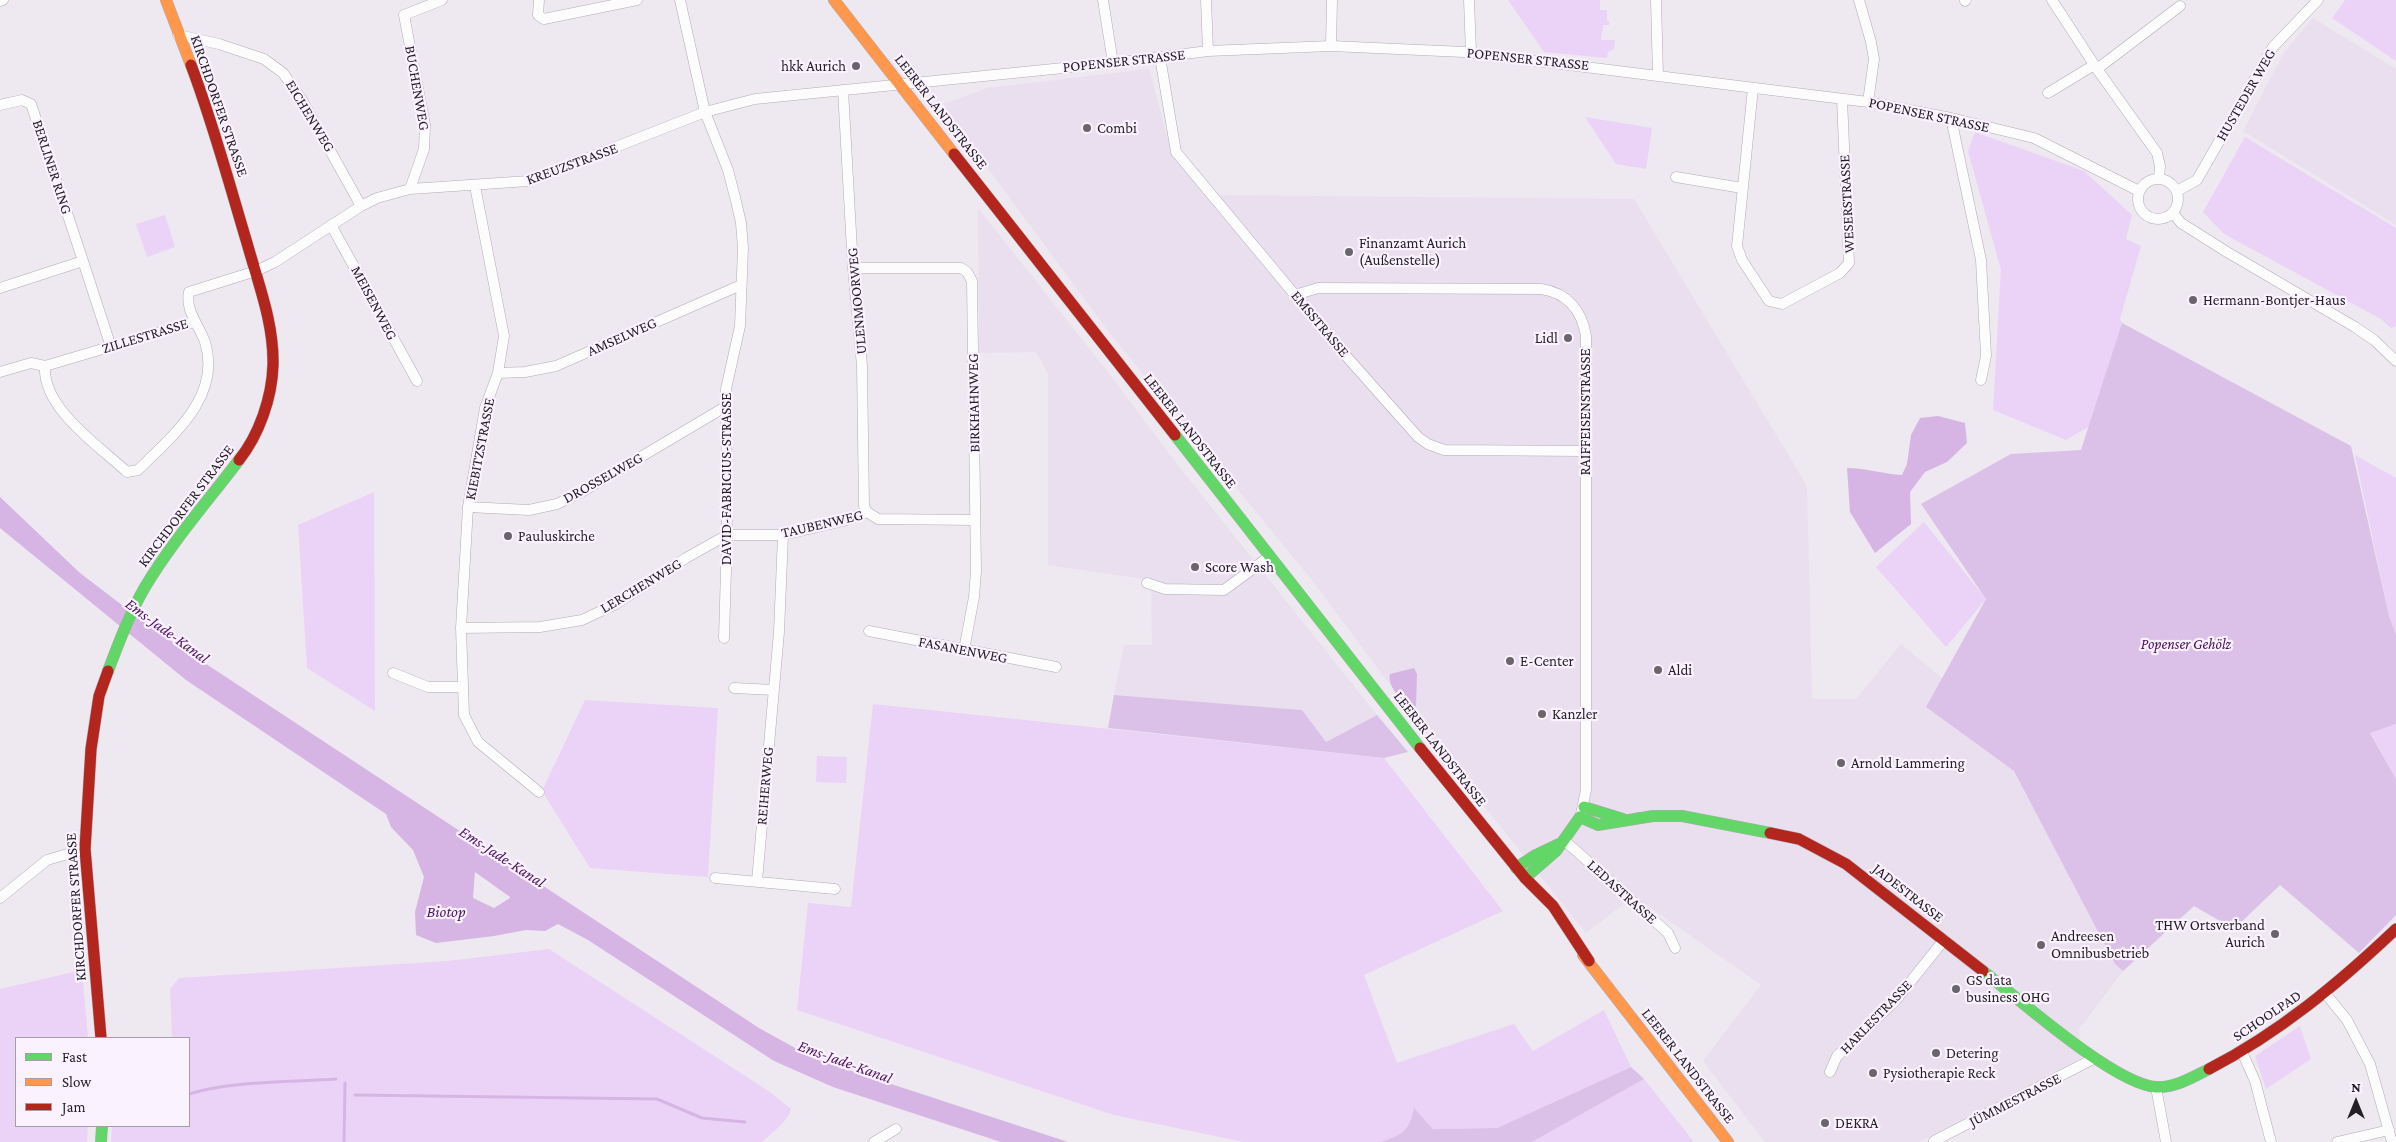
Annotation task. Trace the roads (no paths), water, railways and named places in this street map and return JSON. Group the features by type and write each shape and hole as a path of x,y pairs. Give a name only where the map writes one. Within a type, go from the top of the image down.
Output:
{"street":[{"name":"KIRCHDORFER STRASSE","path":"101,1037 85,849 94,720 99,696 125,626 145,587 169,550 246,451 254,436 267,402 273,366 271,328 256,271 209,113 166,0"},
{"name":"BUCHENWEG","path":"410,189 424,149 425,125 404,16 442,0"},
{"path":"539,0 538,15 544,19 637,0"},
{"name":"DAVID-FABRICIUS-STRASSE","path":"680,0 706,112 728,170 742,223 740,326 726,389 725,407 727,535 724,638"},
{"name":"LEERER LANDSTRASSE","path":"834,0 1525,878 1530,891 1542,907 1589,961 1728,1142"},
{"path":"1103,0 1113,64"},
{"path":"1206,0 1208,51"},
{"path":"1332,0 1332,46"},
{"path":"1469,0 1471,52"},
{"path":"1656,0 1658,75"},
{"path":"1859,0 1874,59 1868,102"},
{"path":"2052,0 2095,67 2157,153 2160,166 2159,178"},
{"name":"HUSTEDER WEG","path":"2177,191 2197,180 2273,47 2318,0"},
{"path":"2048,93 2095,67 2180,6"},
{"name":"EICHENWEG","path":"178,35 218,44 264,59 283,73 302,100 361,206"},
{"name":"POPENSER STRASSE","path":"900,84 1113,64 1208,51 1332,46 1471,52 1868,102 1951,118 2034,138 2139,191"},
{"name":"EMSSTRASSE","path":"1160,58 1176,152 1344,354 1418,437 1428,444 1444,450 1585,451"},
{"name":"KREUZSTRASSE","path":"256,271 275,262 361,206 410,189 516,183 543,177 706,112 755,99 900,84"},
{"name":"WESERSTRASSE","path":"1753,88 1737,246 1742,260 1769,301 1782,304 1840,273 1849,262 1842,99"},
{"name":"ULENMOORWEG","path":"843,90 853,268 862,366 864,506 867,512"},
{"name":"BERLINER RING","path":"0,105 22,100 31,104 111,347"},
{"path":"1951,118 1982,260 1986,356 1981,380"},
{"path":"1676,177 1742,188"},
{"path":"2159,178 2170,182 2177,191 2178,203 2173,213 2160,219 2146,216 2138,205 2139,191 2147,182 2159,178"},
{"name":"KIEBITZSTRASSE","path":"475,186 504,336 498,373 485,408 468,507 461,628 464,715 467,726 478,742 539,792"},
{"path":"2173,213 2181,223 2219,247 2355,327 2374,340 2396,361"},
{"name":"MEISENWEG","path":"331,225 417,381"},
{"path":"0,288 84,261"},
{"name":"BIRKHAHNWEG","path":"853,268 961,268 967,272 972,281 974,596 964,650"},
{"name":"ZILLESTRASSE","path":"0,372 31,364 45,366 194,322 188,299 189,292 256,271"},
{"name":"AMSELWEG","path":"498,373 525,372 556,366 741,284"},
{"name":"RAIFFEISENSTRASSE","path":"1295,295 1318,288 1541,289 1560,295 1576,308 1584,325 1586,790 1582,812"},
{"path":"45,366 51,396 63,413 126,472 132,473 138,470 184,424 198,405 206,381 207,357 204,340 194,322"},
{"name":"DROSSELWEG","path":"468,507 529,510 557,504 585,490 725,407"},
{"name":"TAUBENWEG","path":"727,535 783,535 843,521 867,512 878,519 975,520"},
{"name":"LERCHENWEG","path":"461,628 540,626 582,620 616,604 686,558 727,535"},
{"name":"REIHERWEG","path":"757,882 774,690 783,535"},
{"path":"1147,582 1165,590 1224,590 1270,556"},
{"name":"FASANENWEG","path":"869,631 1056,668"},
{"path":"393,673 428,687 463,687"},
{"path":"734,688 774,690"},
{"path":"1525,878 1549,860 1582,812"},
{"name":"JADESTRASSE","path":"1582,812 1626,820 1653,816 1682,816 1799,839 1846,864 2095,1058 2134,1082"},
{"path":"1516,868 1534,856 1562,842"},
{"name":"LEDASTRASSE","path":"1562,842 1668,933 1675,948"},
{"path":"0,898 47,860 85,849"},
{"path":"715,878 835,890"},
{"name":"SCHOOLPAD","path":"2134,1082 2156,1087 2172,1086 2187,1081 2242,1052 2302,1012 2396,929"},
{"name":"HARLESTRASSE","path":"1830,1072 1837,1056 1895,1001 1944,940"},
{"path":"2325,993 2347,1020 2370,1064 2392,1142"},
{"path":"2242,1052 2255,1082 2271,1142"},
{"name":"JÜMMESTRASSE","path":"1934,1141 2095,1058"},
{"path":"2156,1087 2166,1142"},
{"path":"102,1127 102,1142"},
{"path":"874,1142 896,1129"},
{"path":"2337,1142 2389,1130"}],"water":[{"path":"1938,416 1965,423 1967,443 1947,462 1925,472 1910,492 1911,524 1875,553 1850,512 1847,468 1902,475 1907,464 1911,435 1920,418"},
{"name":"Biotop","path":"0,497 80,573 156,631 759,1028 815,1059 1068,1142 1001,1142 833,1087 774,1061 588,940 558,924 545,931 526,930 436,943 416,935 415,912 424,877 413,850 391,827 386,814 186,680 0,528","holes":["475,872 510,897 494,908 473,898"]},
{"path":"1414,668 1417,674 1416,706 1408,708 1393,688 1390,674"}],"waterway":[{"path":"190,1094 242,1084 336,1079"},
{"path":"344,1142 345,1083"},
{"path":"355,1095 657,1099 702,1118 745,1122"}],"place":[{"name":"hkk Aurich","path":"856,66"},
{"name":"Combi","path":"1087,128"},
{"name":"Finanzamt Aurich (Außenstelle)","path":"1349,252"},
{"name":"Hermann-Bontjer-Haus","path":"2193,300"},
{"name":"Lidl","path":"1568,338"},
{"name":"Pauluskirche","path":"508,536"},
{"name":"Score Wash","path":"1195,567"},
{"name":"E-Center","path":"1510,661"},
{"name":"Aldi","path":"1658,670"},
{"name":"Kanzler","path":"1542,714"},
{"name":"Arnold Lammering","path":"1841,763"},
{"name":"THW Ortsverband Aurich","path":"2275,934"},
{"name":"Andreesen Omnibusbetrieb","path":"2041,945"},
{"name":"GS data business OHG","path":"1956,989"},
{"name":"Detering","path":"1936,1053"},
{"name":"Pysiotherapie Reck","path":"1873,1073"},
{"name":"DEKRA","path":"1825,1123"}],"water label":[{"name":"Ems-Jade-Kanal","path":"167,631"},
{"name":"Ems-Jade-Kanal","path":"502,857"},
{"name":"Ems-Jade-Kanal","path":"845,1062"}],"park label":[{"name":"Popenser Gehölz","path":"2186,644"}]}
